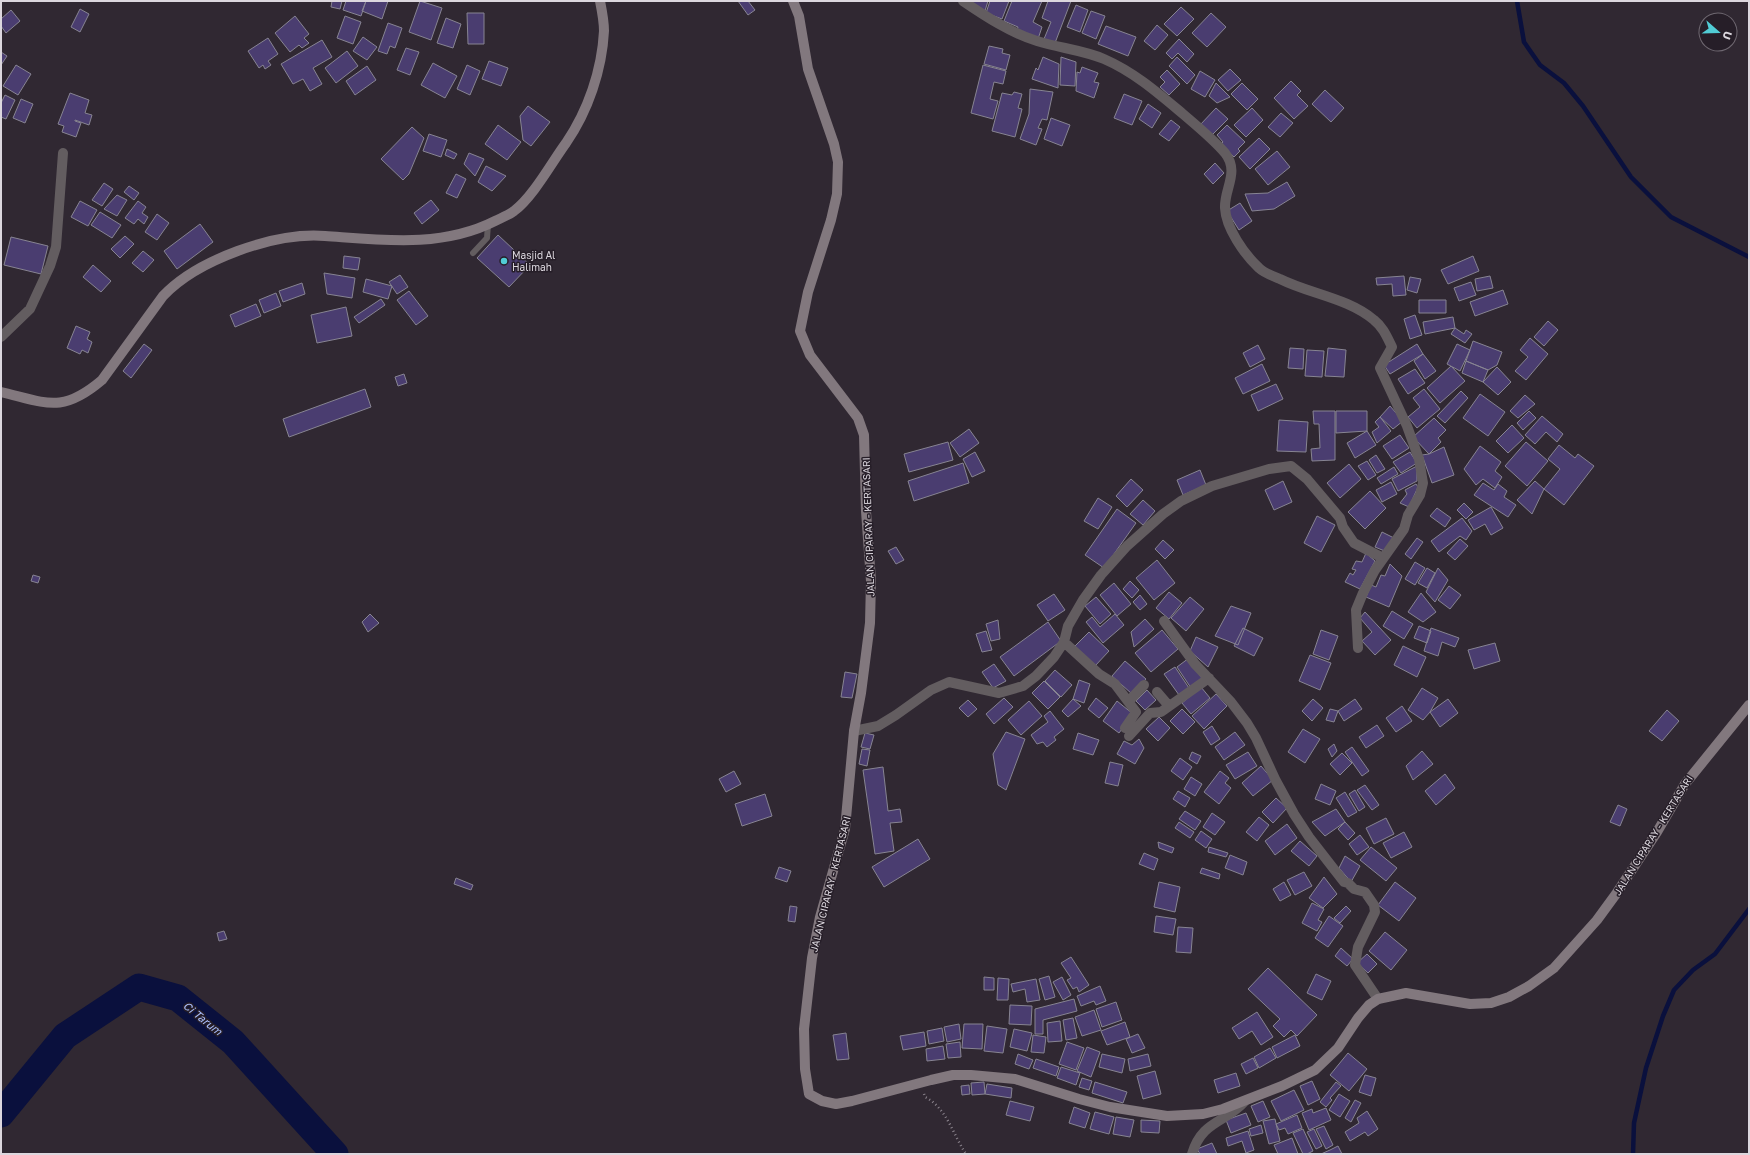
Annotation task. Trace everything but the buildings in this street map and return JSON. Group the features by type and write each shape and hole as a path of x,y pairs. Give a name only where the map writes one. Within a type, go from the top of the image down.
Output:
{"main road":[{"path":"1,392 38,402 59,404 75,399 85,393 102,380 163,296 174,284 205,264 227,255 262,244 288,238 324,236 388,240 435,239 462,234 488,224 514,211 528,196 569,138 581,118 600,64 604,32 600,1"},
{"name":"JALAN CIPARAY - KERTASARI","path":"793,1 799,16 808,69 834,144 838,162 837,194 808,292 800,331 810,355 858,418 864,435 866,511 871,581 867,647 854,731 845,829 820,917 812,958 804,1029 805,1069 809,1094 822,1101 836,1104 953,1075 971,1075 1015,1080 1104,1106 1167,1116 1203,1114 1245,1101 1282,1086 1315,1070 1338,1048 1358,1018 1369,1005 1378,999 1406,993 1463,1003 1491,1003 1509,997 1529,986 1554,968 1576,945 1616,894 1657,832 1685,784 1749,705"}],"street":[{"path":"963,1 984,15 1036,41 1102,58 1142,80 1194,124 1230,159 1231,184 1225,208 1228,224 1237,241 1259,269 1290,284 1342,302 1361,311 1374,320 1385,332 1392,347 1380,368 1407,426 1419,460 1423,482 1420,494 1408,515 1404,529 1374,570 1356,610 1358,648"},
{"path":"1,337 30,309 50,266 56,247 58,232 63,153"},
{"path":"854,731 878,726 896,716 931,690 949,682 999,693 1022,686 1036,676 1054,657 1064,642 1068,626 1083,600 1101,575 1127,546 1163,514 1181,502 1212,486 1269,469 1291,466 1306,479 1340,518 1343,527 1354,543 1383,558"},
{"path":"1164,621 1195,664 1210,678 1231,702 1256,738 1276,781 1309,837 1344,882 1348,883 1354,889 1365,892 1374,904 1375,912 1358,947 1355,965 1378,999"},
{"path":"1064,642 1099,674 1115,684 1129,702 1136,712 1127,732 1150,713 1161,712 1210,678"},
{"path":"1129,702 1144,685"},
{"path":"1157,692 1168,706"},
{"path":"1192,1154 1202,1133 1214,1122 1238,1110 1245,1101"}],"lane":[{"path":"473,253 487,238 488,224"}],"path":[{"path":"924,1092 925,1098 933,1101 951,1125 966,1154"}],"waterway":[{"path":"1517,1 1524,42 1540,65 1564,83 1583,106 1631,177 1671,217 1749,257"},
{"path":"1633,1154 1634,1123 1646,1068 1663,1016 1674,990 1693,970 1715,954 1749,909"},
{"name":"Ci Tarum","path":"1,1114 65,1036 139,987 178,998 233,1042 335,1154"}],"place":[{"name":"Masjid Al Halimah","path":"504,261"}]}
